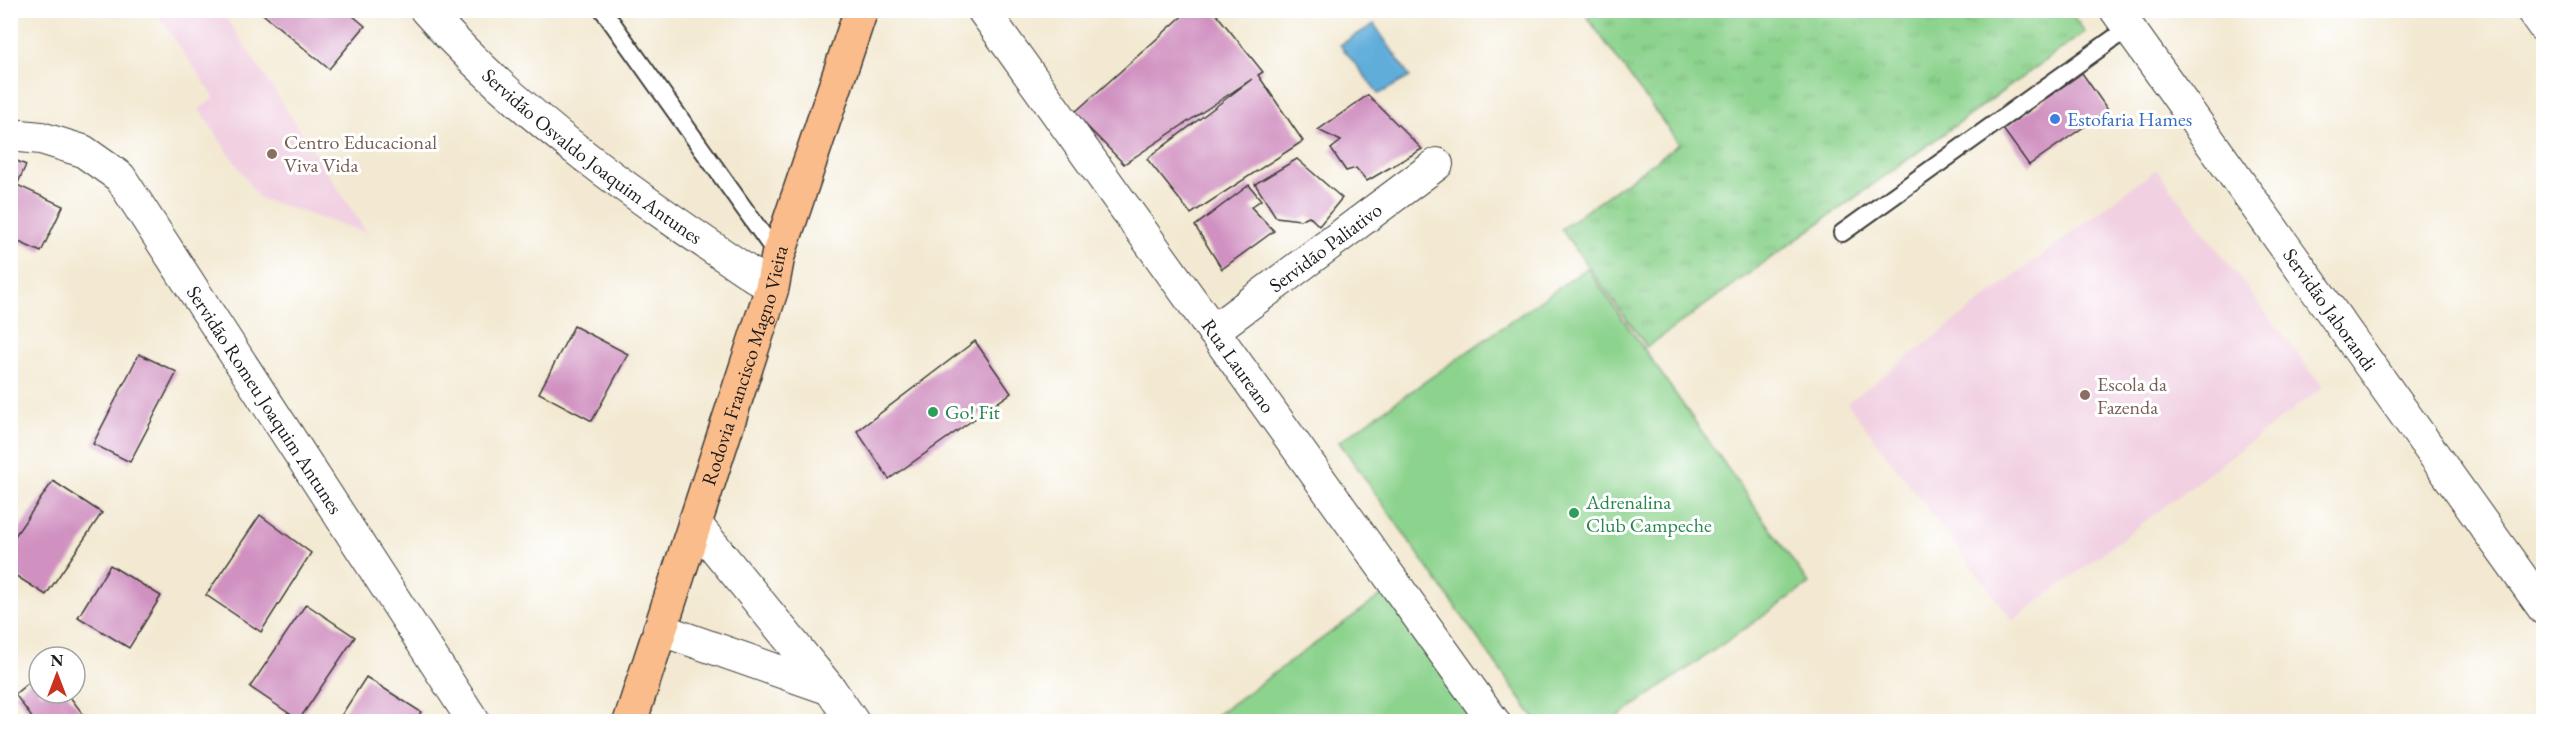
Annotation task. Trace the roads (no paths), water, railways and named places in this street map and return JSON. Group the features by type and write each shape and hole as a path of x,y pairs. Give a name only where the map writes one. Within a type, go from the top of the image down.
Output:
{"main road":[{"name":"Rodovia Francisco Magno Vieira","path":"630,722 693,522 772,288 778,256 861,10"}],"street":[{"name":"Servidão Osvaldo Joaquim Antunes","path":"426,10 448,36 515,99 582,155 772,288"},
{"name":"Rua Laureano","path":"983,10 1494,722"},
{"path":"2532,10 2544,27"},
{"name":"Servidão Jaborandi","path":"2122,19 2544,609"},
{"name":"Servidão Romeu Joaquim Antunes","path":"10,135 41,138 83,151 120,177 474,722"},
{"name":"Servidão Paliativo","path":"1214,331 1437,164"},
{"path":"693,522 830,689 853,722"},
{"path":"659,629 830,689"}],"lane":[{"path":"603,10 778,256"},
{"path":"1842,233 2122,19"}],"water":[{"path":"1374,24 1410,77 1379,94 1340,45"}],"place":[{"name":"Estofaria Hames","path":"2055,119"},
{"name":"Centro Educacional Viva Vida","path":"272,154"},
{"name":"Escola da Fazenda","path":"2085,395"},
{"name":"Go! Fit","path":"933,412"},
{"name":"Adrenalina Club Campeche","path":"1574,513"}]}
